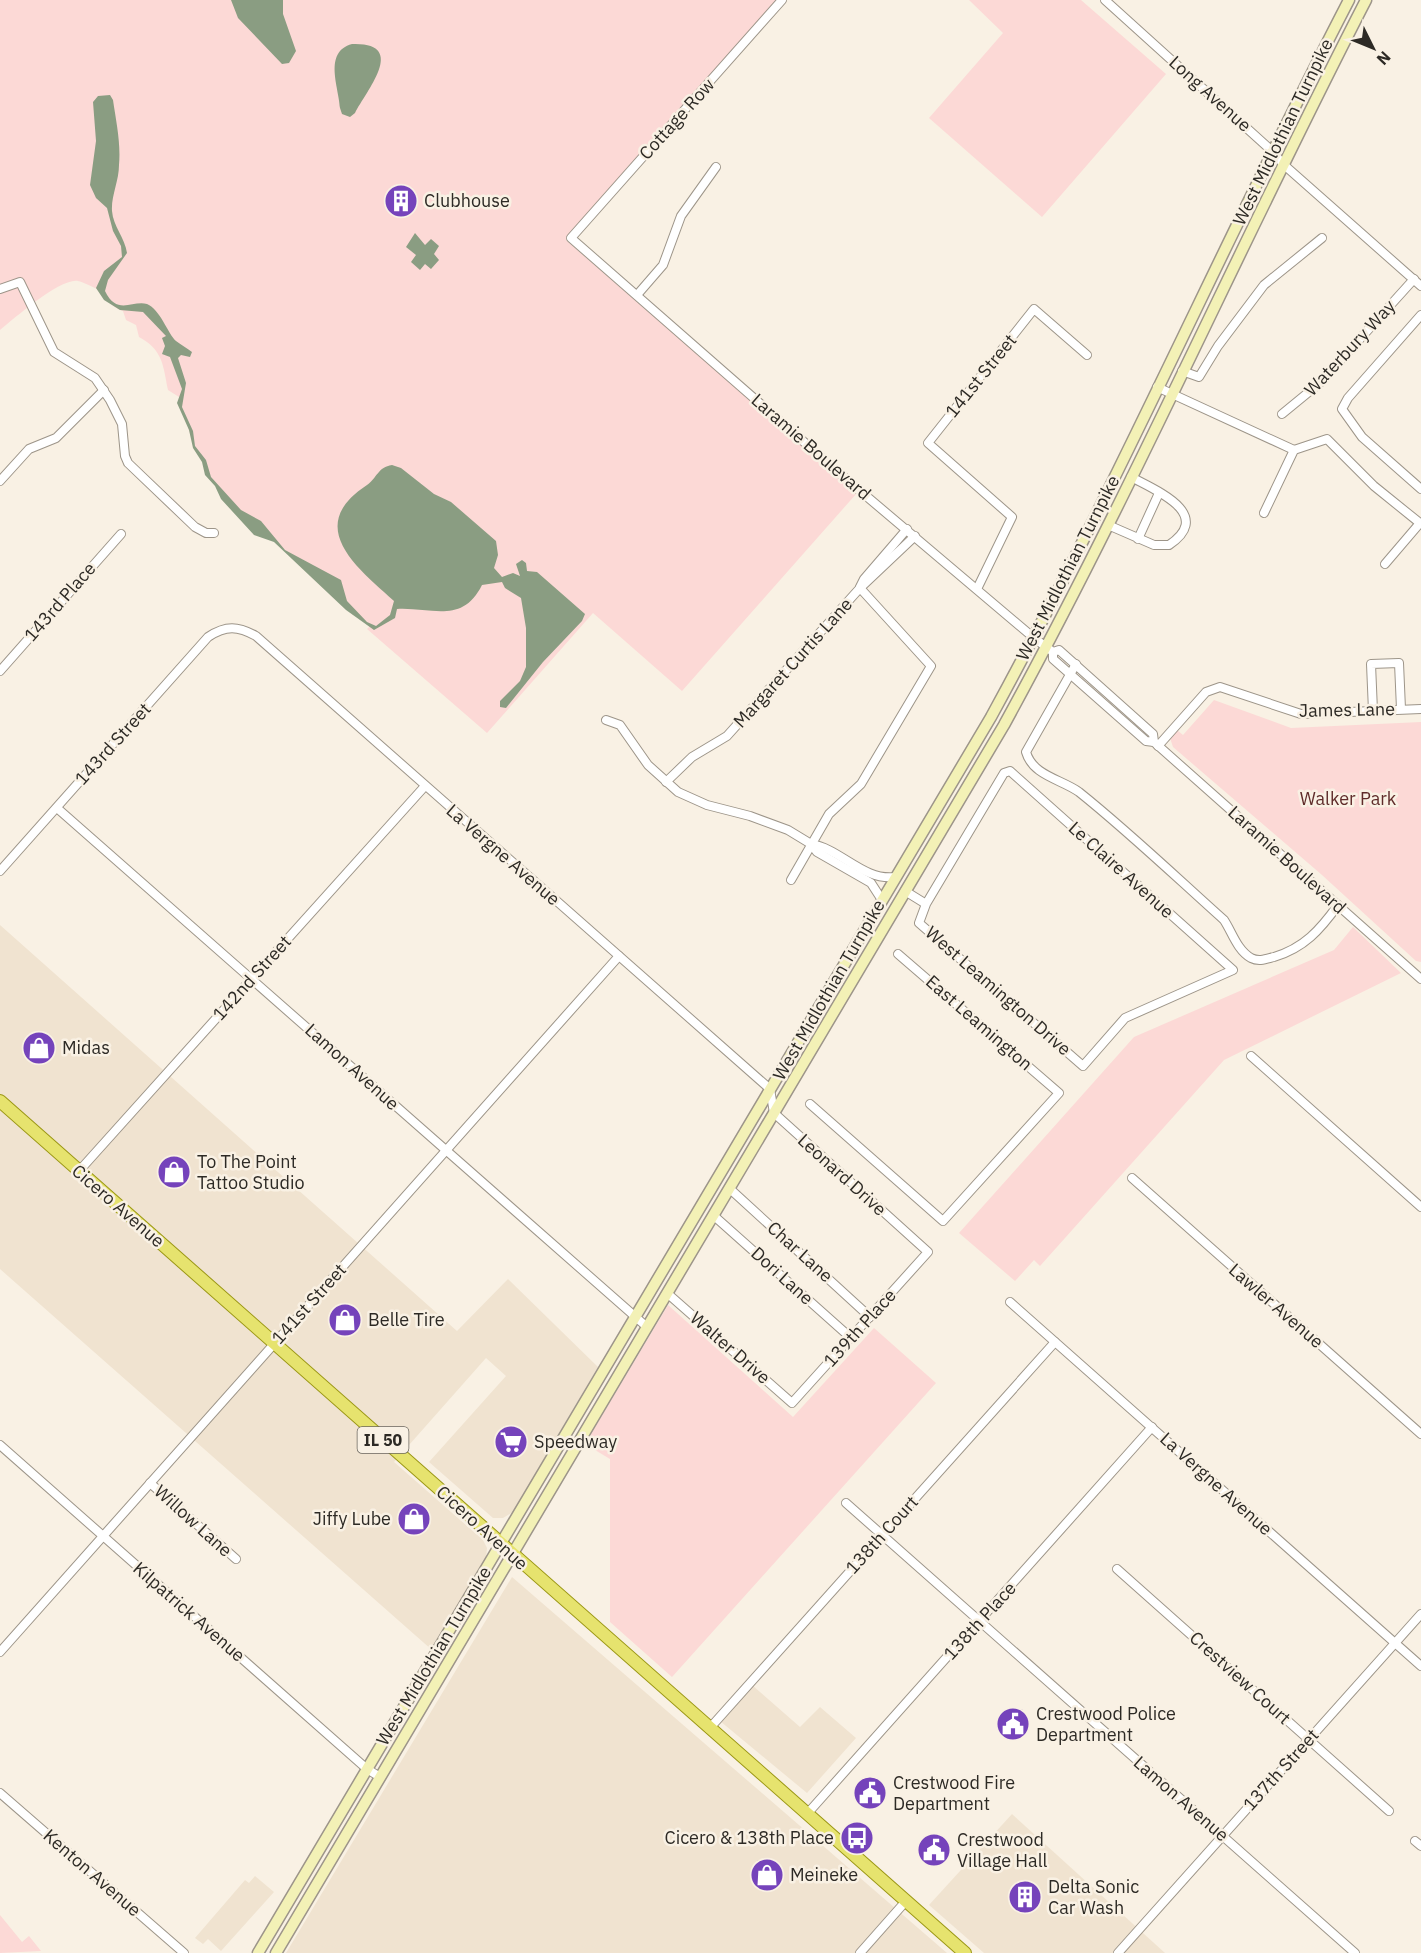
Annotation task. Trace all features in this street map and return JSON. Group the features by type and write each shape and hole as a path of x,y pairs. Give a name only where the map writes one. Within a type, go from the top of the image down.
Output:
{"main road":[{"name":"West Midlothian Turnpike","path":"258,1953 991,717 1034,638 1272,150 1348,0"},
{"name":"West Midlothian Turnpike","path":"276,1953 1050,650 1182,371 1366,0"},
{"path":"889,888 905,891"},
{"name":"Cicero Avenue","path":"0,1101 965,1953"}],"street":[{"name":"Cottage Row","path":"571,238 782,0"},
{"name":"Long Avenue","path":"1105,0 1272,150 1283,164 1421,286"},
{"path":"637,295 663,265 681,216 716,167"},
{"name":"Laramie Boulevard","path":"571,238 852,484 908,529 1034,638 1050,650 1059,651 1076,664 1153,734 1156,744"},
{"path":"1182,371 1199,377 1218,346 1264,285 1322,238"},
{"name":"Waterbury Way","path":"1282,414 1321,382 1413,279"},
{"path":"0,289 20,282 54,352 95,378 104,390 122,423 125,456 128,463 195,527 206,534 214,533"},
{"name":"141st Street","path":"977,589 1012,517 928,443 1034,309 1087,355"},
{"path":"1421,315 1348,398 1342,409 1362,437 1421,489"},
{"path":"1156,387 1294,450 1327,439 1374,486 1420,524 1385,564"},
{"path":"0,481 29,448 56,438 104,390"},
{"path":"1264,513 1294,450"},
{"path":"1108,525 1138,539 1162,546 1175,541 1181,534 1184,513 1170,497 1131,477"},
{"path":"1138,539 1159,493"},
{"path":"791,880 833,809 861,784 931,666 860,588 864,579 908,529"},
{"name":"143rd Place","path":"0,671 121,534"},
{"name":"Margaret Curtis Lane","path":"666,782 683,764 721,741 738,725 860,588 915,536"},
{"name":"La Vergne Avenue","path":"233,628 256,636 770,1089"},
{"name":"143rd Street","path":"0,871 208,637 222,629 233,628"},
{"name":"Laramie Boulevard","path":"1050,650 1053,659 1146,741 1156,744 1420,976"},
{"path":"1373,711 1371,664 1398,663 1401,710"},
{"path":"1076,664 1026,752 1045,775 1078,791 1224,920 1238,945 1249,957 1263,960 1294,950 1315,934 1338,905"},
{"name":"James Lane","path":"1156,744 1206,692 1220,687 1301,714 1421,709"},
{"path":"606,720 620,725 644,760 666,782 691,800 767,821 811,844 822,846 873,876 895,877"},
{"name":"Le Claire Avenue","path":"926,904 1004,773 1010,771 1233,970 1125,1018 1083,1066"},
{"name":"142nd Street","path":"79,1171 425,786"},
{"name":"Lamon Avenue","path":"57,807 646,1327"},
{"path":"811,844 817,852 871,883 882,900"},
{"name":"West Leamington Drive","path":"905,891 926,904 919,923 1083,1066"},
{"name":"East Leamington","path":"810,1104 943,1221 1059,1093 898,954"},
{"name":"141st Street","path":"0,1652 619,956"},
{"path":"1251,1056 1421,1207"},
{"path":"770,1089 774,1113"},
{"name":"Leonard Drive","path":"774,1113 928,1252"},
{"name":"Lawler Avenue","path":"1132,1178 1421,1434"},
{"name":"Char Lane","path":"729,1188 870,1317"},
{"name":"Dori Lane","path":"713,1215 851,1338"},
{"name":"139th Place","path":"792,1403 928,1252"},
{"name":"Walter Drive","path":"667,1293 792,1403"},
{"name":"La Vergne Avenue","path":"1010,1302 1421,1666"},
{"name":"138th Court","path":"709,1729 1055,1342"},
{"name":"138th Place","path":"807,1814 1152,1427"},
{"name":"Kilpatrick Avenue","path":"0,1445 367,1769 380,1776"},
{"name":"Willow Lane","path":"150,1483 236,1559"},
{"name":"Lamon Avenue","path":"846,1503 1355,1953"},
{"name":"Crestview Court","path":"1117,1569 1389,1811"},
{"name":"137th Street","path":"1118,1953 1421,1614"},
{"name":"Kenton Avenue","path":"0,1793 184,1953"},
{"path":"860,1953 906,1901"}],"shaded area":[{"path":"231,0 283,0 283,14 296,51 289,63 282,64 238,18"},
{"path":"352,44 369,45 378,51 381,59 374,81 355,113 350,117 342,114 340,108 335,62 343,48"},
{"path":"110,95 113,100 119,149 119,171 112,211 114,222 127,253 108,280 105,291 110,299 120,305 141,303 152,307 176,341 192,352 190,357 181,355 178,358 186,383 182,407 193,431 195,446 206,460 211,477 241,510 261,521 285,550 341,580 347,601 367,622 376,626 390,615 394,601 352,560 343,546 338,531 339,516 349,500 381,470 392,465 401,468 434,494 451,502 496,541 498,555 494,568 502,577 513,573 520,576 516,564 522,560 526,563 527,571 537,572 585,614 582,621 543,662 506,708 500,707 500,701 520,681 526,667 526,628 521,598 505,588 502,582 482,585 474,597 455,610 397,609 395,618 374,630 346,610 274,542 254,535 221,499 215,486 205,475 202,462 193,448 189,430 177,403 182,389 170,357 162,354 165,346 162,338 166,336 143,312 120,310 104,300 96,288 104,271 122,257 121,246 113,231 107,208 96,198 90,185 96,141 93,102 98,96"},
{"path":"415,233 425,245 431,239 439,246 434,254 439,260 431,269 425,264 420,270 411,262 416,255 406,247"},
{"path":"0,925 457,1331 508,1279 598,1367 513,1512 503,1518 493,1518 429,1462 506,1376 486,1358 394,1462 483,1540 487,1548 486,1559 432,1650 0,1269"},
{"path":"512,1577 903,1915 947,1953 286,1953"},
{"path":"752,1685 800,1727 820,1707 856,1738 807,1793 720,1721"},
{"path":"1012,1814 1165,1953 984,1953 929,1905"},
{"path":"255,1876 274,1892 221,1951 208,1939 203,1944 195,1938 245,1880 249,1883"}],"green space":[{"path":"0,0 779,0 566,240 857,493 682,691 593,613 487,733 367,629 370,626 293,557 274,541 255,532 208,475 205,463 195,450 179,397 168,390 161,359 153,347 139,337 136,325 126,320 123,311 113,306 98,290 78,281 60,286 0,330"},
{"path":"969,0 1081,0 1166,74 1042,217 929,118 1003,33"},
{"name":"Walker Park","path":"1214,700 1291,728 1421,722 1421,962 1416,961 1322,875 1173,747 1170,738 1177,730 1183,735"},
{"path":"1353,927 1401,973 1224,1060 1040,1266 1034,1260 1015,1281 959,1233 1134,1037 1334,950"},
{"path":"668,1305 793,1417 874,1328 936,1383 672,1677 610,1622 610,1459 585,1444"},
{"path":"0,1915 22,1942 29,1936 41,1951 0,1953"}],"place":[{"name":"Clubhouse","path":"401,201"},
{"name":"Midas","path":"39,1048"},
{"name":"To The Point Tattoo Studio","path":"174,1172"},
{"name":"Belle Tire","path":"345,1320"},
{"name":"Speedway","path":"511,1442"},
{"name":"Jiffy Lube","path":"414,1519"},
{"name":"Crestwood Police Department","path":"1013,1724"},
{"name":"Crestwood Fire Department","path":"870,1793"},
{"name":"Cicero & 138th Place","path":"857,1838"},
{"name":"Crestwood Village Hall","path":"934,1850"},
{"name":"Meineke","path":"767,1875"},
{"name":"Delta Sonic Car Wash","path":"1025,1897"}]}
